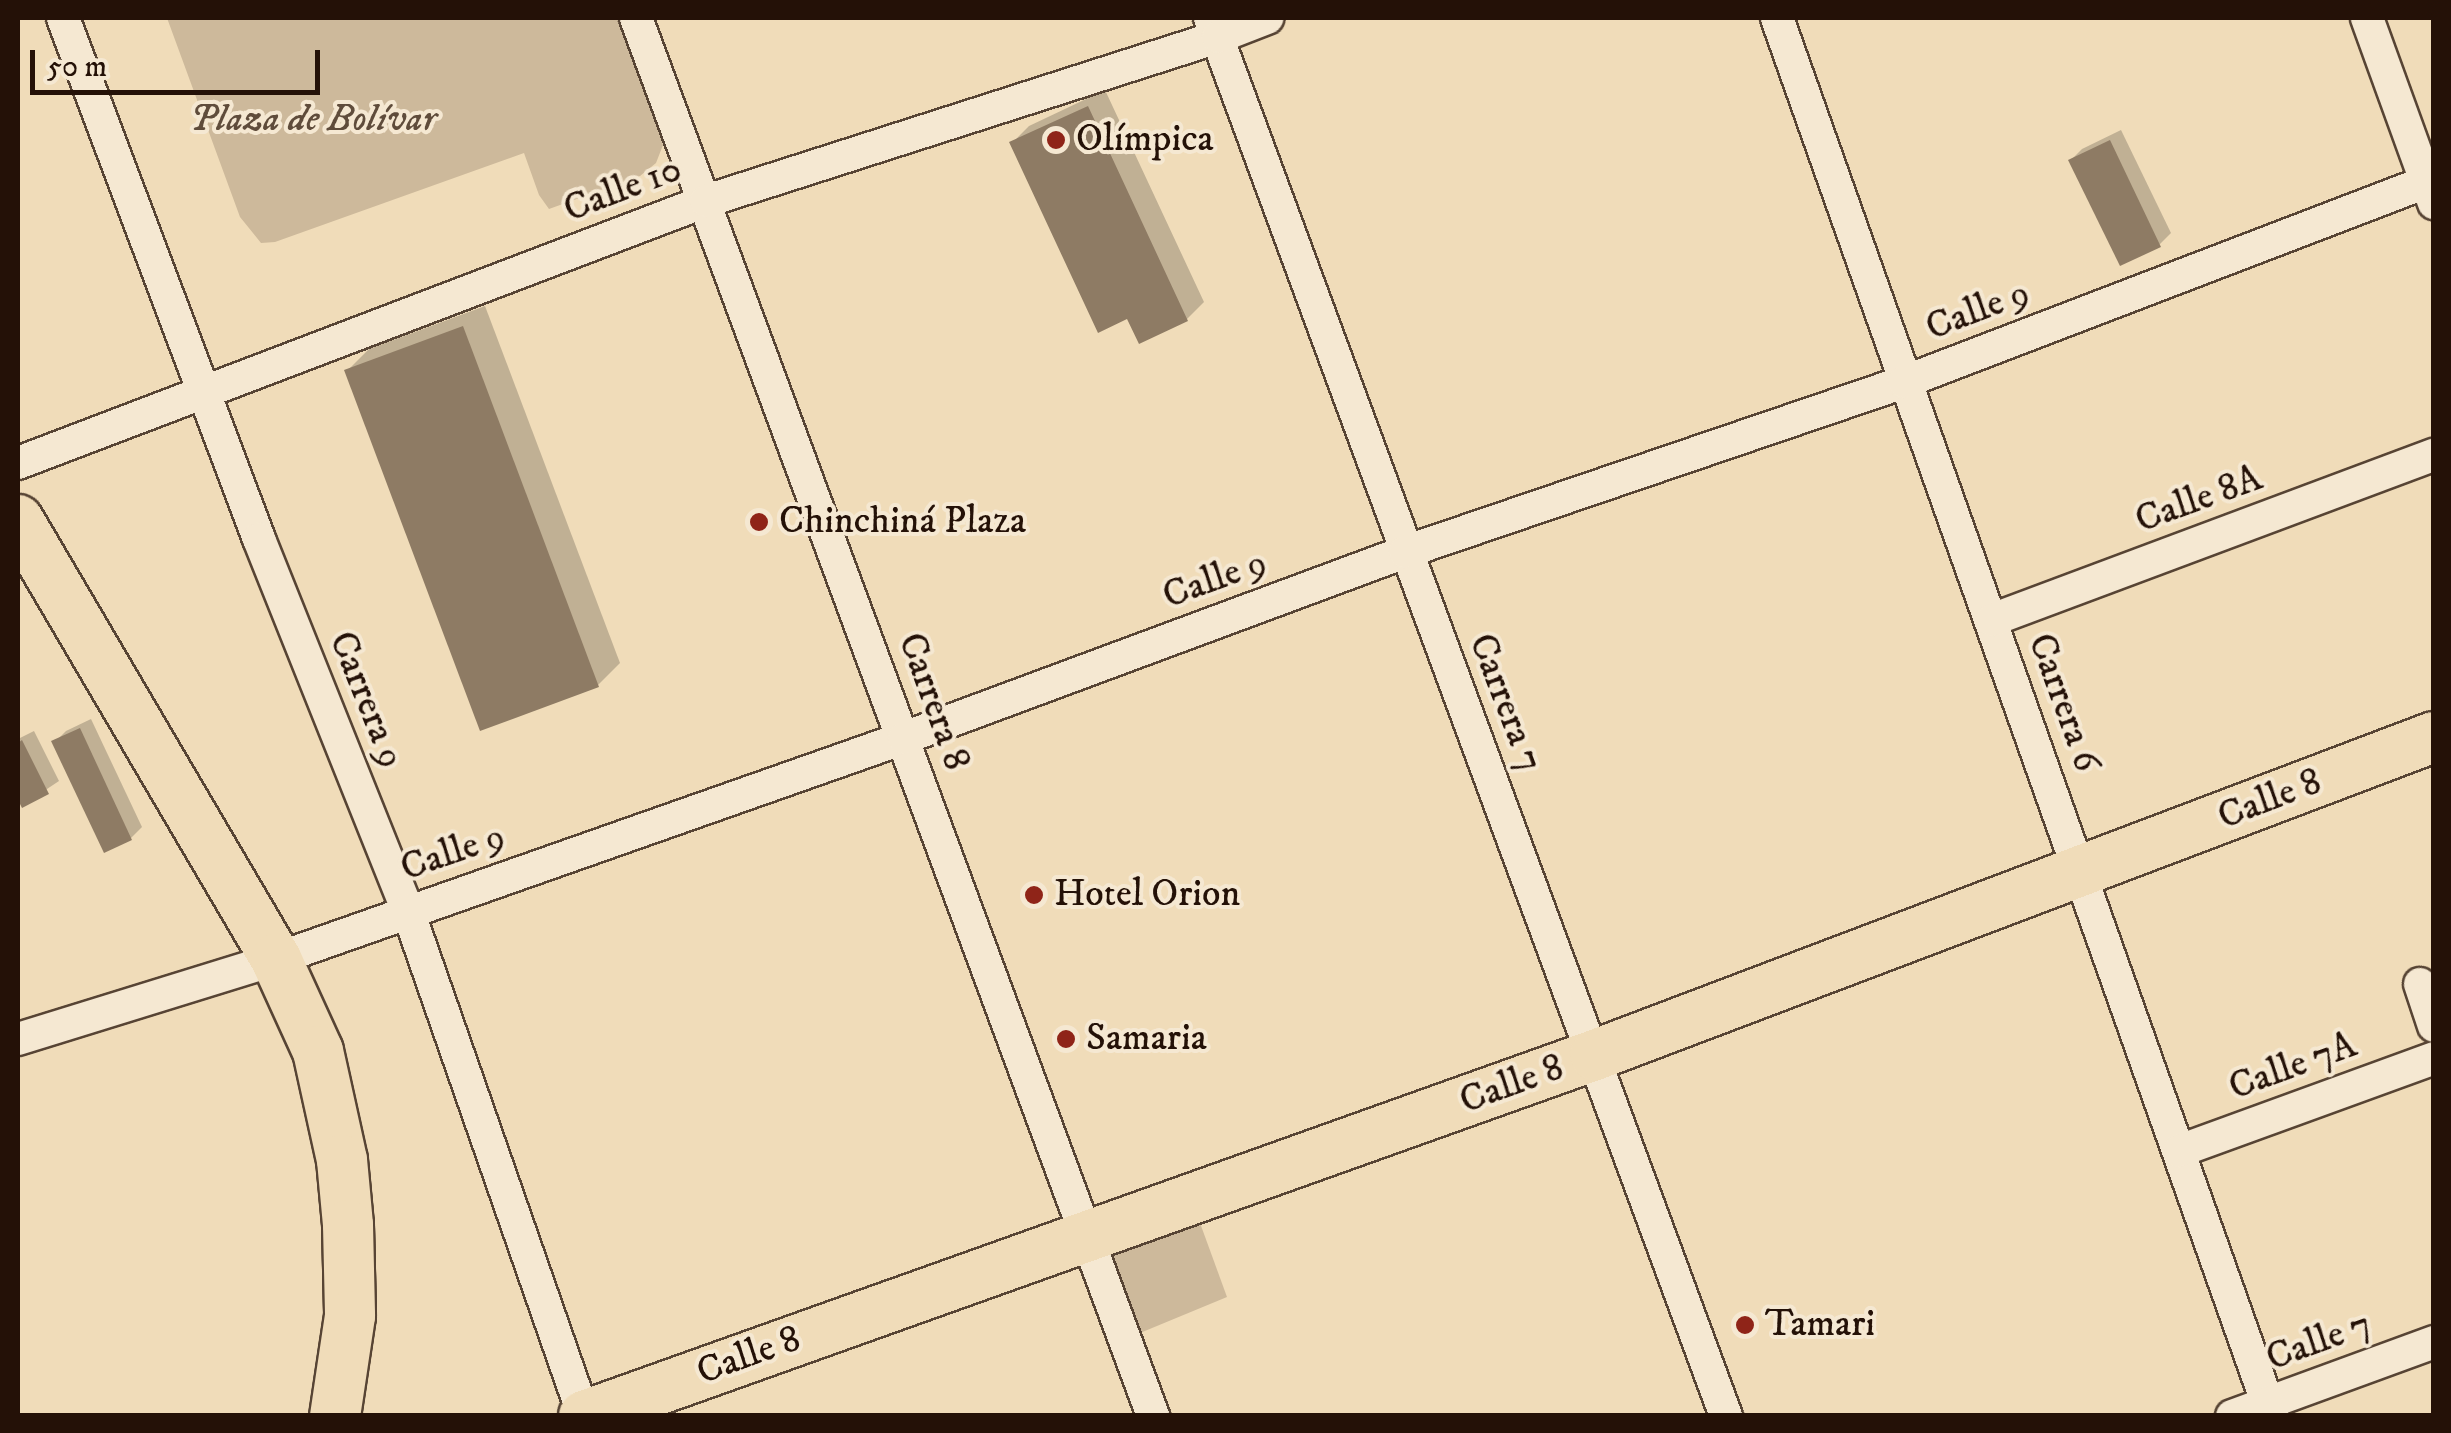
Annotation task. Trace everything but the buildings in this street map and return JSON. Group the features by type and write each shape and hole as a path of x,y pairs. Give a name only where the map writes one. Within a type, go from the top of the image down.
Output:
{"main road":[{"path":"18,520 276,959 318,1051 342,1160 350,1316 335,1416"},
{"name":"Calle 8","path":"584,1416 1086,1234 1596,1056 2434,737"}],"street":[{"name":"Carrera 9","path":"63,18 204,393 408,911 584,1416"},
{"name":"Carrera 8","path":"636,18 1154,1416"},
{"name":"Calle 10","path":"18,463 706,201 1214,27 1266,18"},
{"name":"Carrera 6","path":"1777,18 2270,1410"},
{"path":"2367,18 2431,188"},
{"name":"Carrera 7","path":"1214,27 1726,1416"},
{"name":"Calle 9","path":"18,1039 276,959 904,738 1405,552 1904,382 2431,188"},
{"name":"Calle 8A","path":"1992,620 2434,455"},
{"path":"2420,984 2434,1026"},
{"name":"Calle 7A","path":"2179,1152 2434,1058"},
{"name":"Calle 7","path":"2232,1416 2270,1410 2434,1342"}],"green space":[{"name":"Plaza de Bolívar","path":"167,18 621,18 663,145 656,163 640,176 549,209 539,195 524,153 275,242 261,243 240,217"},
{"path":"1192,1201 1227,1297 1140,1333 1100,1235"}],"place":[{"name":"Olímpica","path":"1056,140"},
{"name":"Chinchiná Plaza","path":"759,522"},
{"name":"Hotel Orion","path":"1034,895"},
{"name":"Samaria","path":"1066,1039"},
{"name":"Tamari","path":"1745,1325"}]}
